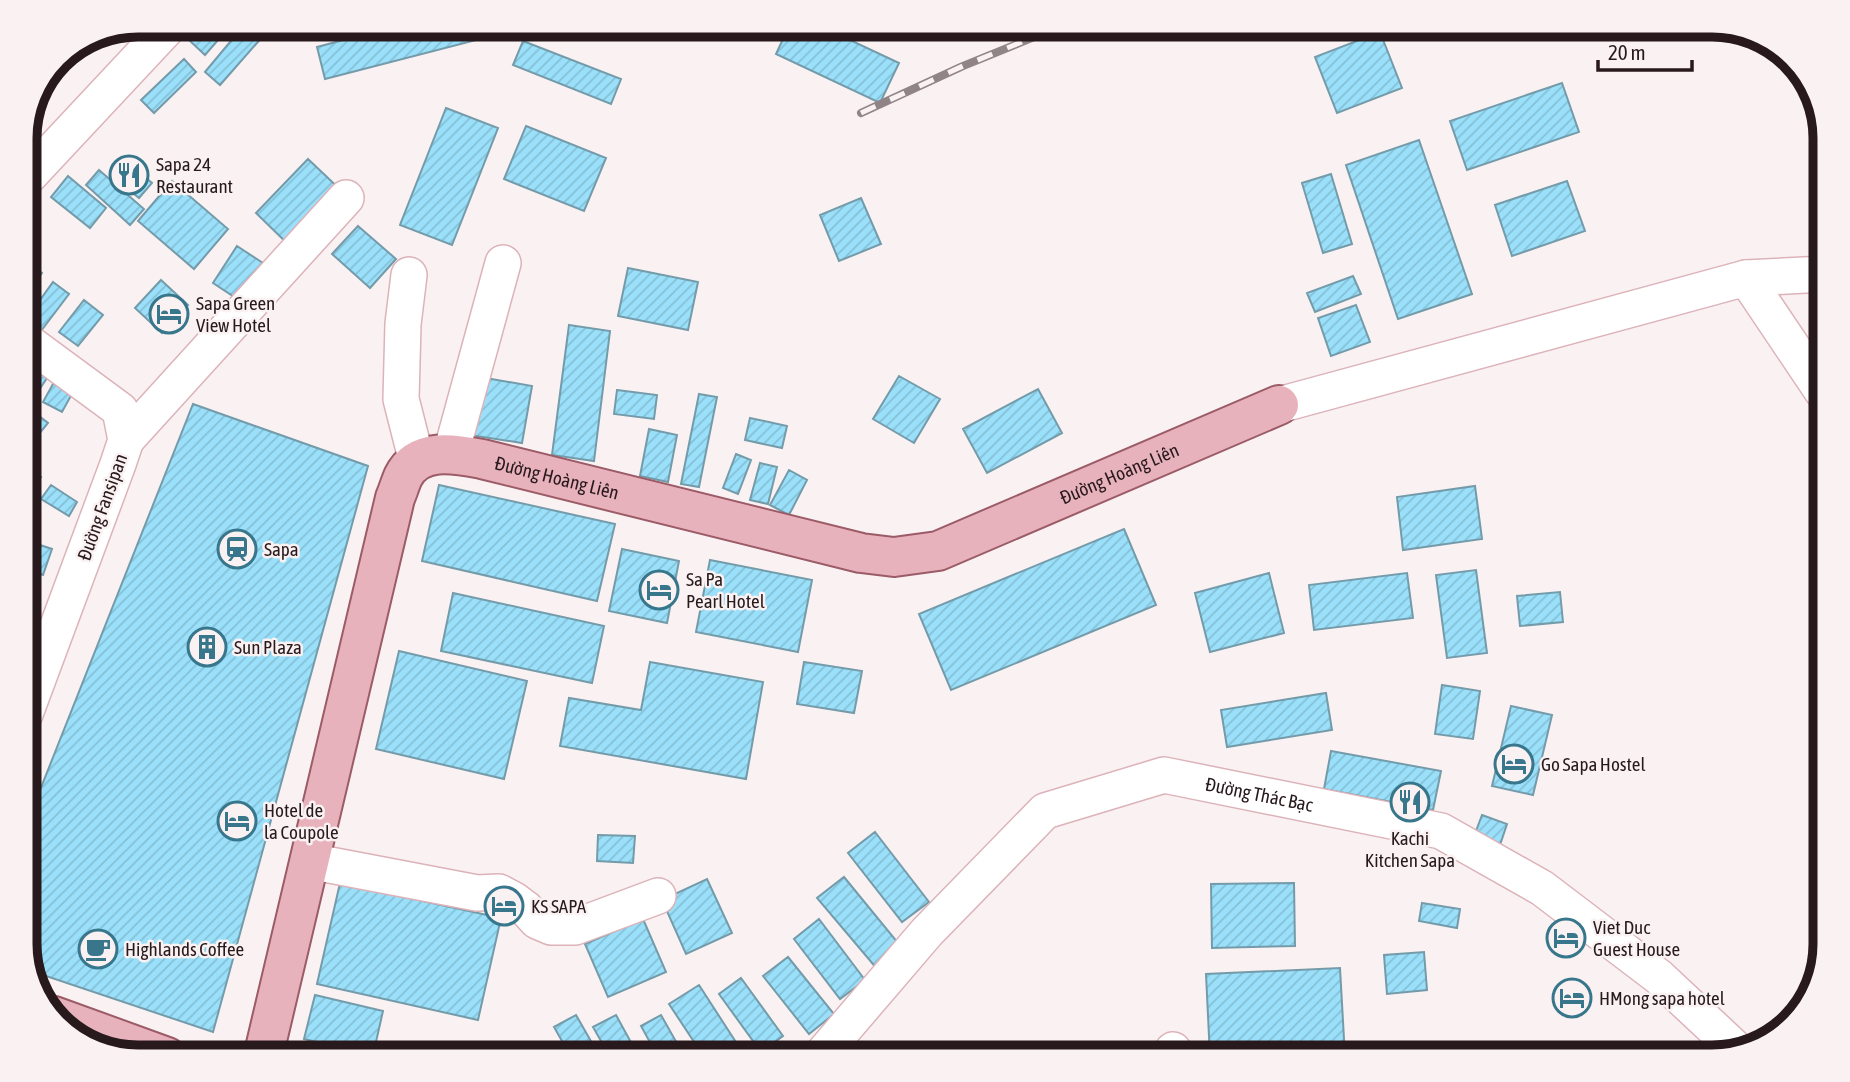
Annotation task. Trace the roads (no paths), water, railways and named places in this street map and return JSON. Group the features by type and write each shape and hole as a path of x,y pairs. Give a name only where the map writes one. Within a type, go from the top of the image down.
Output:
{"main road":[{"name":"Đường Hoàng Liên","path":"434,458 482,459 861,554 894,556 938,551 1279,405"},
{"path":"266,1045 395,498 404,475 434,458"},
{"path":"77,1025 131,1044"}],"street":[{"path":"37,167 159,37"},
{"path":"126,440 346,198"},
{"path":"434,458 503,263"},
{"path":"409,275 403,324 401,399 434,458"},
{"path":"1279,405 1745,278 1813,275"},
{"path":"1745,278 1813,378"},
{"name":"Đường Fansipan","path":"37,349 120,410 126,440 37,682"},
{"name":"Đường Thác Bạc","path":"831,1045 927,932 1045,811 1164,775 1441,831 1542,887 1659,977 1730,1043"},
{"path":"309,862 477,893 499,892 520,904 537,921 551,927 575,927 658,896"}],"railway":[{"path":"861,113 1034,37"}],"place":[{"name":"Sapa 24 Restaurant","path":"129,175"},
{"name":"Sapa Green View Hotel","path":"169,314"},
{"name":"Sapa","path":"237,549"},
{"name":"Sa Pa Pearl Hotel","path":"659,590"},
{"name":"Sun Plaza","path":"207,647"},
{"name":"Go Sapa Hostel","path":"1514,764"},
{"name":"Kachi Kitchen Sapa","path":"1410,802"},
{"name":"Hotel de la Coupole","path":"237,821"},
{"name":"KS SAPA","path":"504,906"},
{"name":"Viet Duc Guest House","path":"1566,938"},
{"name":"Highlands Coffee","path":"98,949"},
{"name":"HMong sapa hotel","path":"1572,998"}]}
